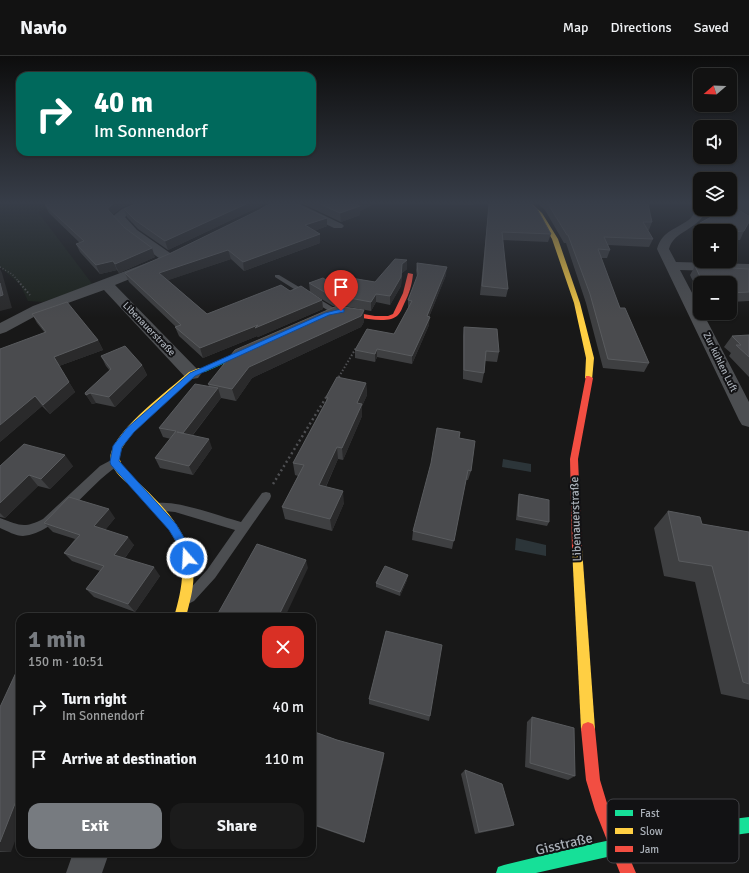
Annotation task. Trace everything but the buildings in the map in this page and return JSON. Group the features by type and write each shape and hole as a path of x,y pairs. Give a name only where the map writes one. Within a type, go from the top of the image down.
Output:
{"street":[{"path":"146,242 168,258"},
{"name":"Libenauerstraße","path":"556,242 577,303 590,358 590,385 574,459 589,745 594,780 602,810 607,822"},
{"name":"Zur kühlen Luft","path":"664,242 662,249 749,420"},
{"path":"0,329 38,309 106,284 181,252"},
{"path":"671,266 749,268"},
{"path":"331,313 347,311 383,319 390,318 397,312 409,286 410,274"},
{"name":"Libenauerstraße","path":"106,284 192,374"},
{"path":"181,613 186,600 188,577 187,558 181,541 172,527 115,462 118,446 130,430 192,374 265,343"},
{"name":"Gisstraße","path":"739,826 749,825"},
{"name":"Gisstraße","path":"504,873 607,848"},
{"path":"84,873 90,857"},
{"name":"Libenauerstraße","path":"624,863 628,873"}],"lane":[{"path":"277,276 331,313"},
{"path":"0,523 22,531 42,527 95,475 106,466 115,462"},
{"path":"186,600 196,592 211,574 266,496"},
{"path":"154,507 163,506 175,508 244,528"}],"path":[{"path":"0,267 16,279 28,292 38,309"},
{"path":"336,381 365,334 380,324 383,319"},
{"path":"266,496 328,394"}],"shaded area":[{"path":"0,242 61,242 93,285 43,302 28,301 20,284 0,267"},
{"path":"503,459 531,464 531,472 502,467"},
{"path":"516,538 546,545 546,556 515,550"}],"traffic: fast":[{"path":"202,370 256,347"},
{"path":"739,826 749,825"},
{"path":"504,873 607,848"}],"traffic: slow":[{"path":"556,242 577,303 590,358 589,378"},
{"path":"181,613 187,591 188,570 184,551 177,534 153,503 120,470 115,460 115,453 126,435 149,412 192,374 202,370"},
{"path":"577,548 588,729"}],"traffic: jam":[{"path":"334,311 375,318 390,317 395,315 406,293 410,274"},
{"path":"577,548 574,459 589,378"},
{"path":"588,729 593,780 607,822"},
{"path":"624,863 628,873"}],"route":[{"path":"187,558 181,541 172,527 120,470 115,462 115,453 118,446 130,430 192,374 238,355 327,314 335,311 341,311"}]}
